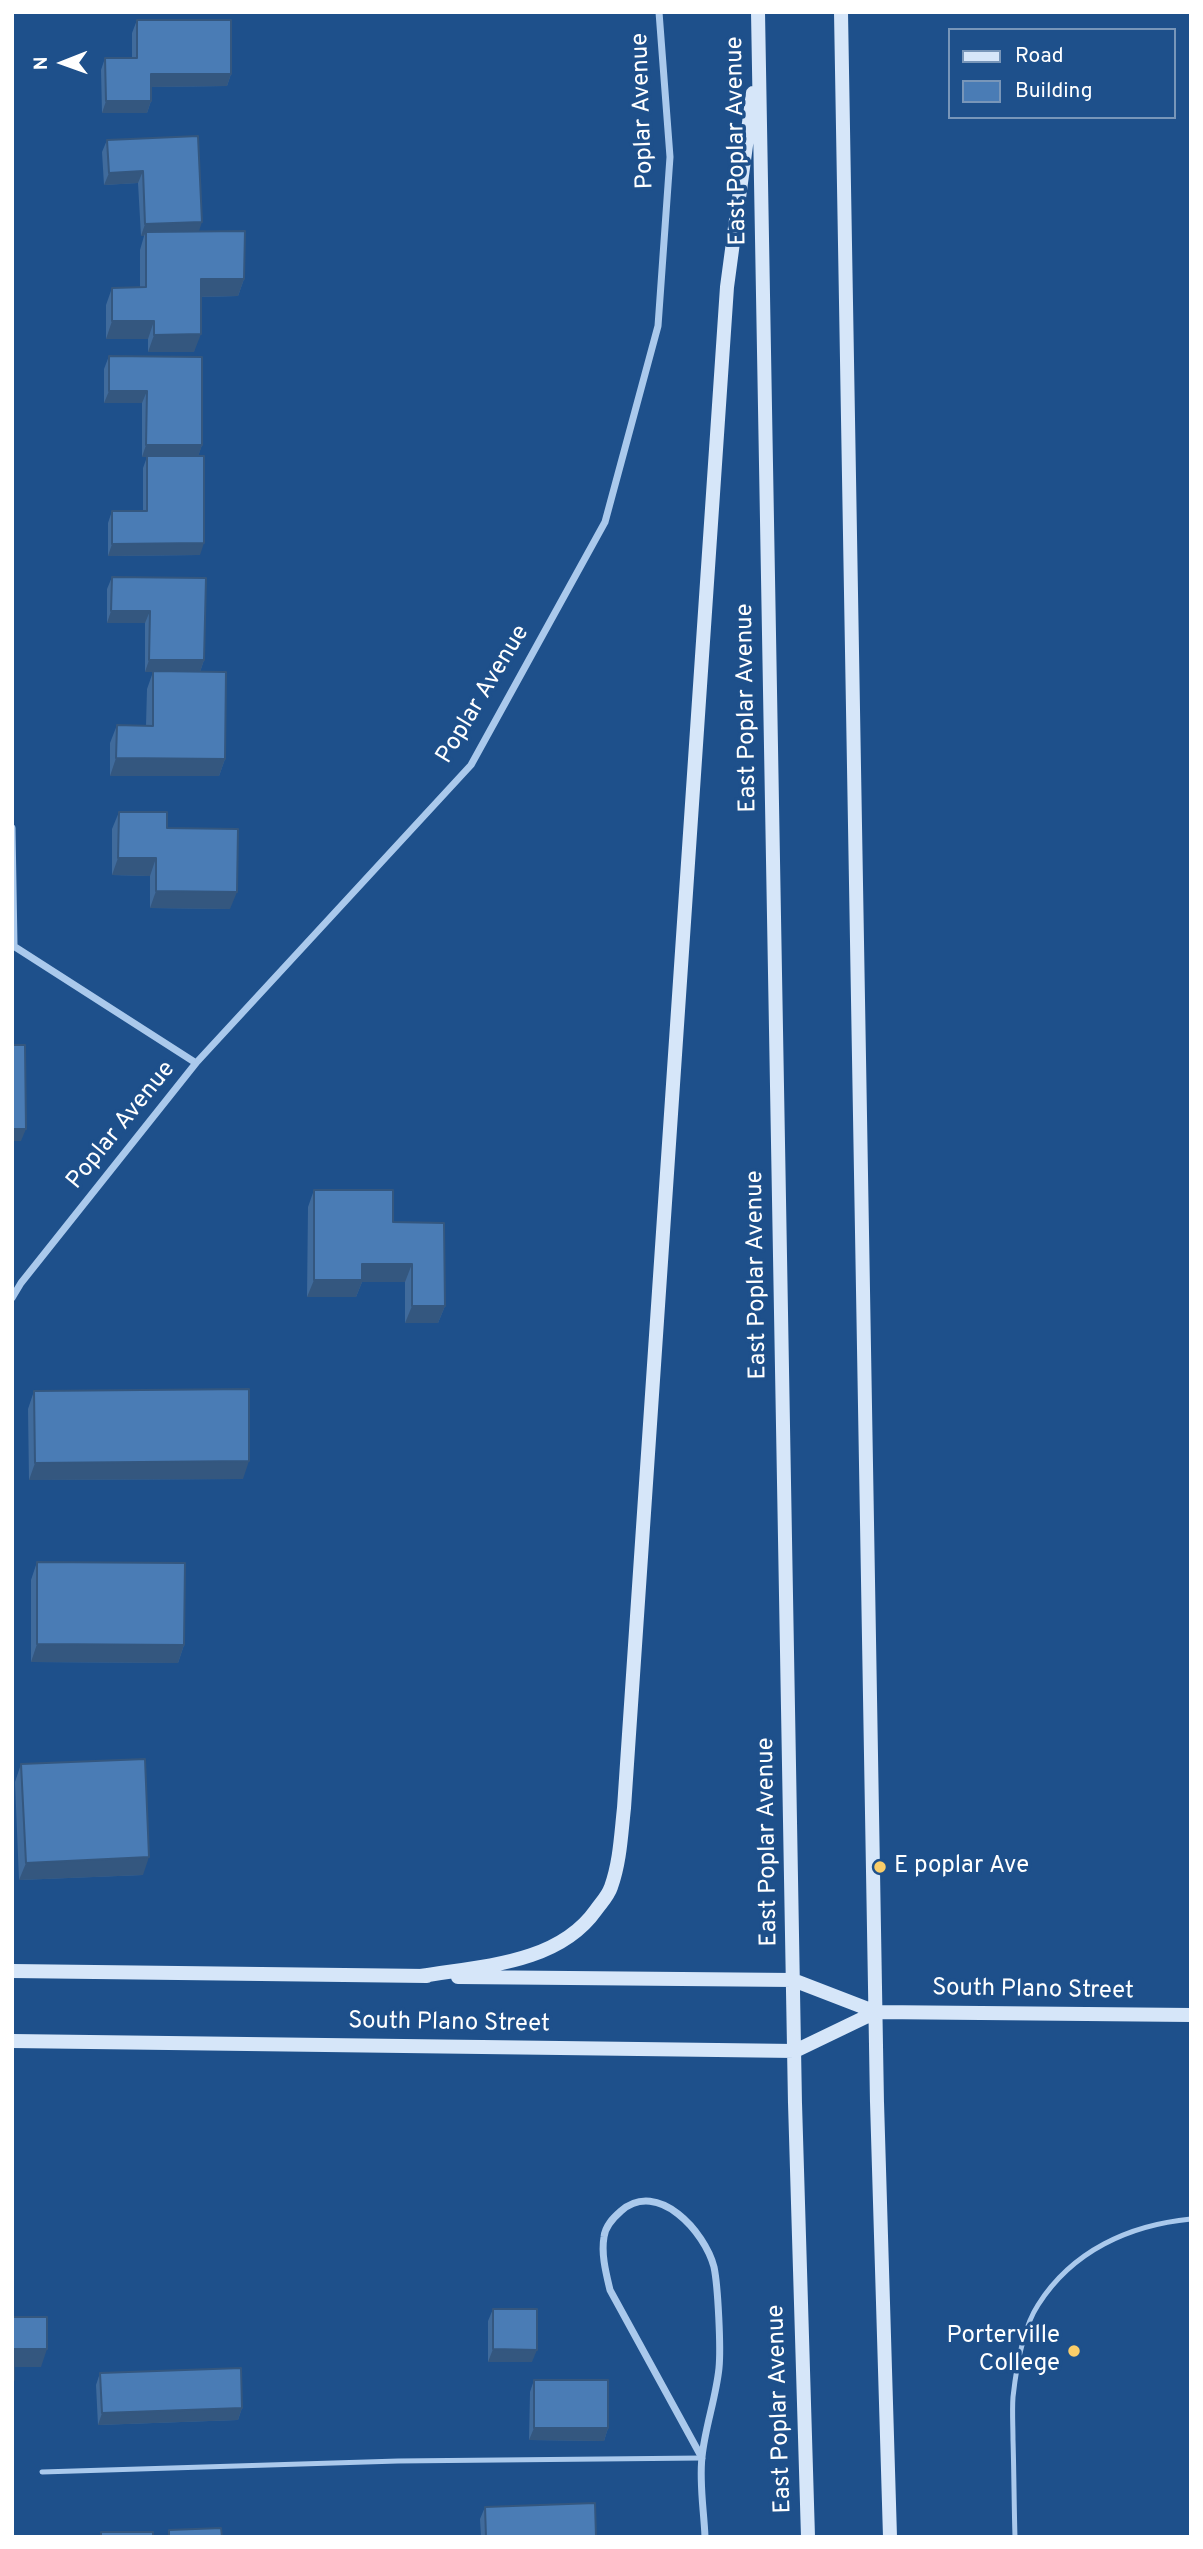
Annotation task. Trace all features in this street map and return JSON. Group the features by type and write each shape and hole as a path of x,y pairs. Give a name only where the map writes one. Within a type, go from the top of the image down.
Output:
{"main road":[{"name":"East Poplar Avenue","path":"758,12 794,2051 808,2537"},
{"path":"841,12 876,2012 890,2537"},
{"path":"421,1976 532,1956 572,1936 590,1919 609,1891 617,1867 624,1808 727,287 759,45"},
{"name":"South Plano Street","path":"12,1971 793,1980 876,2012 1191,2015"},
{"name":"South Plano Street","path":"12,2041 794,2051 876,2012"}],"street":[{"name":"Poplar Avenue","path":"12,1298 21,1283 196,1063 471,765 605,522 657,326 670,157 659,12"},
{"path":"12,828 13,945 196,1063"},
{"path":"702,2459 610,2290 604,2262 604,2235 612,2218 625,2207 638,2202 654,2203 679,2213 703,2243 714,2267 719,2366 702,2459 705,2537"}],"lane":[{"path":"1015,2537 1013,2399 1021,2349 1036,2306 1060,2276 1092,2248 1135,2230 1191,2219"},
{"path":"42,2472 398,2461 702,2459"}],"building":[{"path":"137,20 231,20 231,74 151,74 151,101 106,101 105,58 137,58"},
{"path":"198,136 202,222 145,224 143,171 109,173 107,140"},
{"path":"245,231 244,279 201,279 201,334 154,335 154,321 112,321 112,288 146,287 146,232"},
{"path":"109,356 202,357 202,445 146,445 147,391 109,391"},
{"path":"147,456 204,456 204,543 112,544 112,511 147,511"},
{"path":"112,577 206,578 204,660 149,660 150,611 111,611"},
{"path":"153,671 226,672 225,759 116,758 117,725 153,726"},
{"path":"119,812 167,812 167,828 238,829 237,892 156,891 156,858 118,858"},
{"path":"12,1045 25,1045 26,1129 12,1129"},
{"path":"314,1190 393,1190 393,1222 444,1223 445,1306 412,1306 412,1264 362,1264 362,1280 314,1280"},
{"path":"249,1389 249,1461 35,1463 34,1391"},
{"path":"37,1562 185,1563 184,1645 37,1644"},
{"path":"145,1759 149,1857 26,1863 21,1764"},
{"path":"12,2305 13,2317 47,2317 47,2349 14,2349 14,2380 12,2380"},
{"path":"493,2309 537,2309 537,2350 493,2349"},
{"path":"241,2368 242,2408 102,2413 100,2373"},
{"path":"534,2380 608,2380 608,2428 534,2428"},
{"path":"595,2503 596,2537 486,2537 485,2507"},
{"path":"221,2528 222,2537 169,2537 169,2530"},
{"path":"101,2532 153,2532 153,2537 101,2537"}],"place":[{"name":"E poplar Ave","path":"880,1867"},
{"name":"Porterville College","path":"1074,2351"}]}
